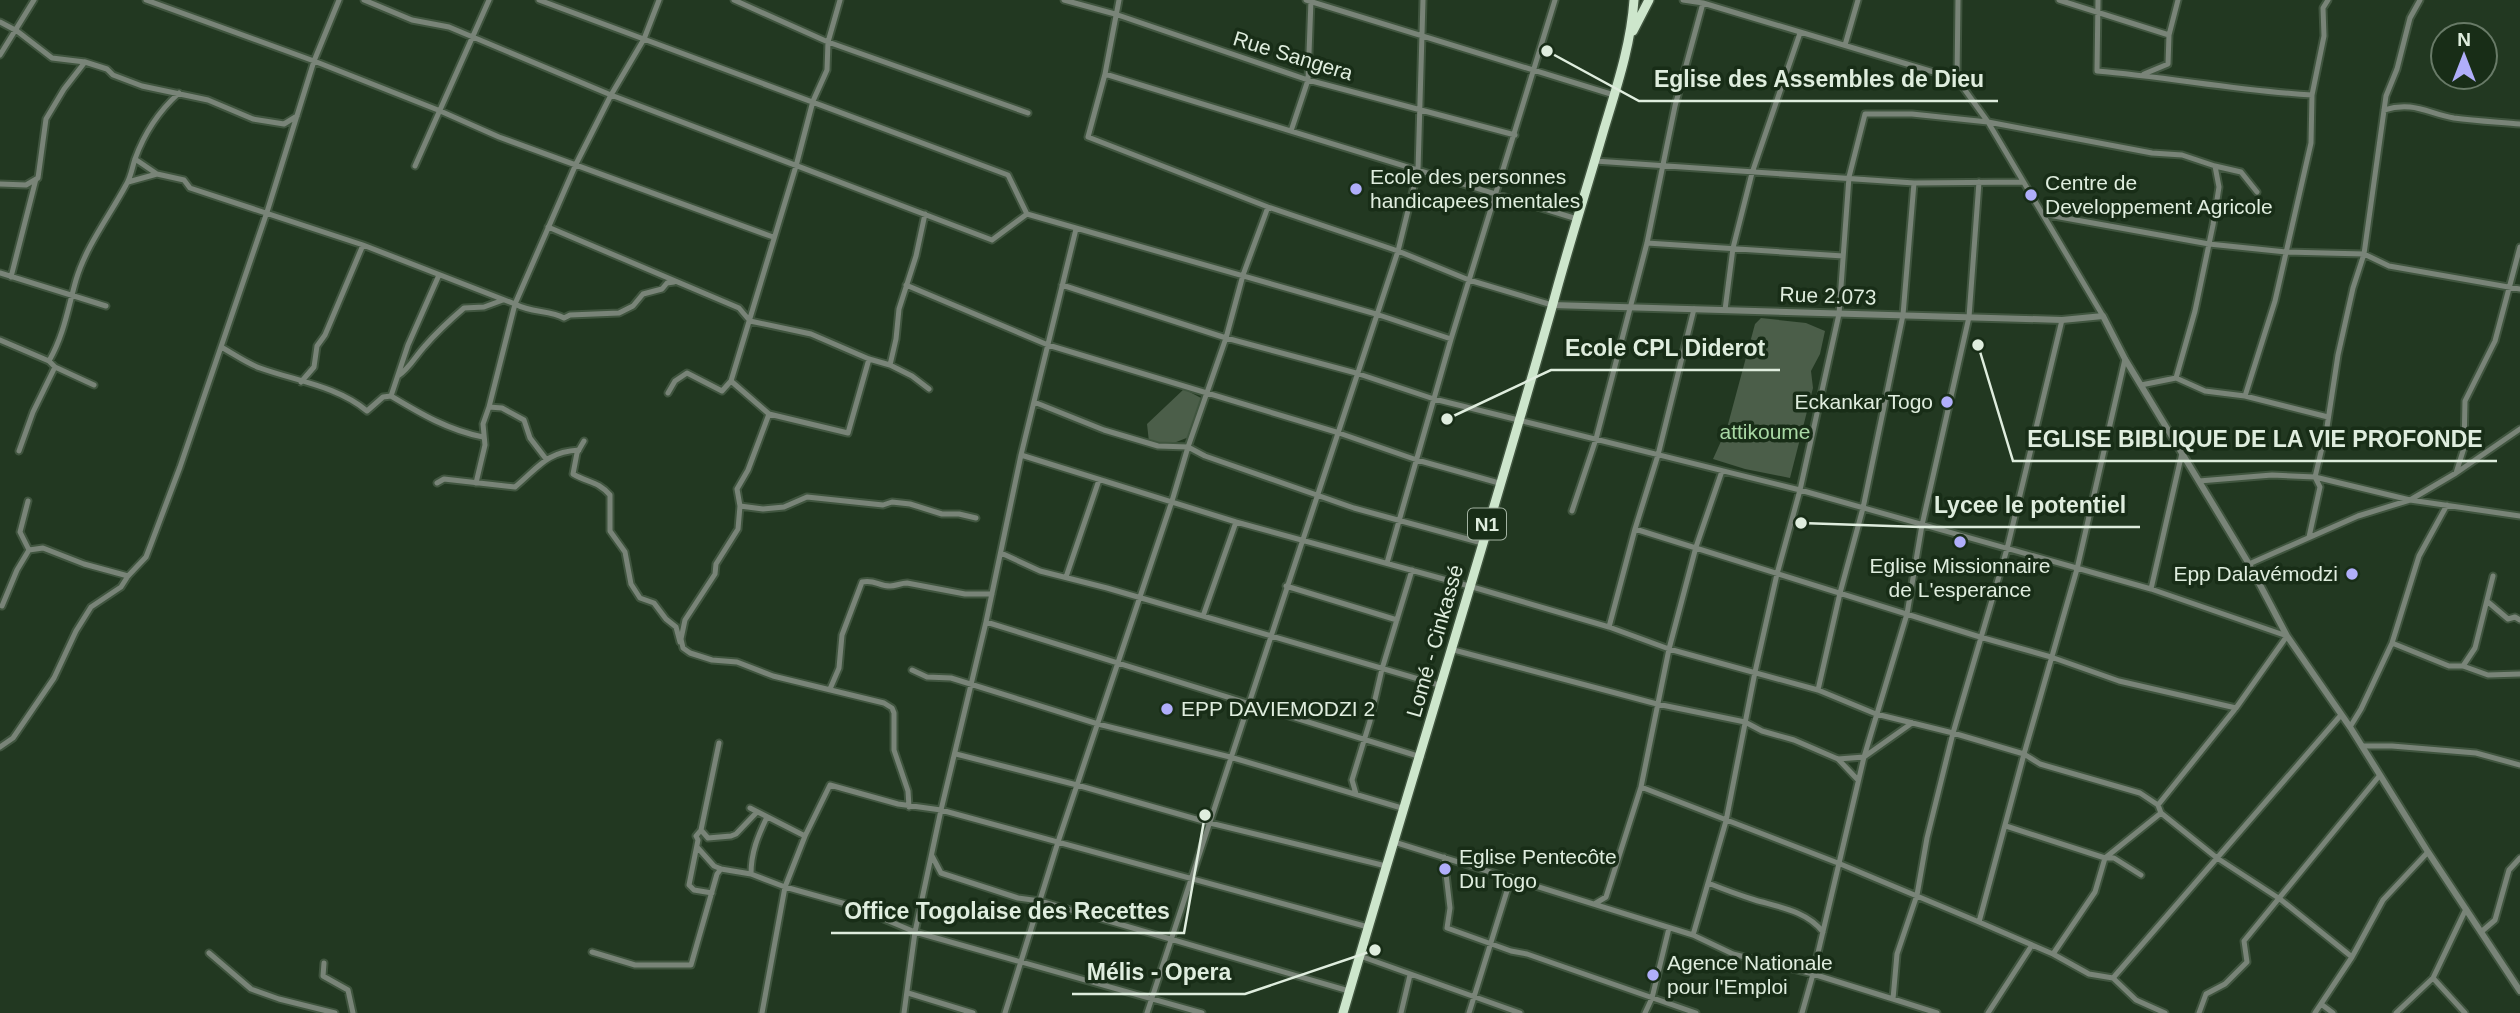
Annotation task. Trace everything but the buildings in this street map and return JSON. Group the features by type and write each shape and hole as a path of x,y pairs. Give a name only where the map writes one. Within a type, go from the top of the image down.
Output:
{"highway":[{"name":"Lomé - Cinkassé","path":"1343,1013 1421,757 1439,685 1520,421 1614,95 1631,35 1634,0"},
{"name":"Lomé - Cinkassé","path":"1631,35 1649,0"}],"street":[{"path":"0,55 34,0"},
{"path":"146,0 314,61 439,110 499,137 773,237"},
{"path":"164,7 168,0"},
{"path":"0,747 13,738 54,678 76,631 91,607 121,587 146,557 267,212 314,61 339,0"},
{"path":"364,0 412,20 449,27 611,95 992,240 1027,214"},
{"path":"415,166 489,0"},
{"path":"539,0 1008,175 1027,214 1376,314 1451,339"},
{"path":"476,483 485,445 482,424 489,407 514,304 576,164 611,95 644,39 659,0"},
{"path":"734,0 828,42 1028,113"},
{"path":"668,393 675,381 687,373 722,391 731,382 813,101 827,70 828,42 840,0"},
{"name":"Rue Sangera","path":"1064,0 1115,14 1308,79 1515,135"},
{"path":"1119,0 1105,75 1088,137 1268,207 1398,251 1469,280 1552,305"},
{"path":"1291,131 1308,79 1310,0 1614,95"},
{"path":"1147,1013 1336,432 1398,251 1418,170 1423,0"},
{"path":"1387,563 1451,339 1555,0"},
{"path":"1683,0 1957,79"},
{"path":"1845,45 1857,0"},
{"path":"1958,0 1957,79 1988,122 2104,316 2125,359 2249,564 2287,636 2350,727 2520,991"},
{"path":"2059,0 2169,35"},
{"path":"2098,0 2097,71 2143,75 2176,82 2312,95"},
{"path":"2143,75 2168,64 2169,35 2178,0"},
{"path":"2245,396 2275,301 2311,143 2312,95 2324,36 2323,8 2328,0"},
{"path":"2309,537 2320,487 2315,477 2338,355 2353,288 2364,254 2386,96 2397,69 2404,37 2420,0"},
{"path":"1572,511 1596,439 1647,243 1675,106 1703,4"},
{"path":"0,22 17,31 52,58 85,62 142,86 208,100 253,119 284,124 297,116"},
{"path":"1725,310 1733,248 1752,173 1800,33"},
{"path":"11,277 38,178 46,119 50,109 85,62"},
{"path":"1105,75 1577,219"},
{"path":"49,361 59,343 77,278 108,214 128,183 135,159 155,121 164,106 179,92"},
{"path":"2384,110 2397,106 2435,111 2450,117 2520,124"},
{"path":"1693,935 1726,821 1755,672 1777,574 1800,490 1839,314 1849,177 1865,114 1912,114 1988,122 2152,153 2182,155 2241,172 2257,192"},
{"path":"135,159 156,174 184,180 190,188 363,245 535,312 558,314 564,318 583,314 611,315 633,306 643,294 662,289 667,283 677,281"},
{"path":"1595,161 1914,183 2023,182"},
{"path":"2176,378 2196,310 2209,244 2219,187 2214,166"},
{"path":"128,183 156,174"},
{"path":"0,184 26,185 36,179"},
{"path":"1802,1013 1864,757 1907,614 1922,525 1969,317 1979,182"},
{"path":"1818,690 1863,508 1903,315 1914,183"},
{"path":"1005,1013 1138,597 1226,338 1243,275 1268,207"},
{"path":"890,365 906,285 916,256 925,214"},
{"path":"2043,214 2209,244 2286,252 2364,254 2389,266 2520,289"},
{"path":"548,227 608,255 739,308 750,321 811,334 890,365 912,376 929,389"},
{"path":"904,1013 915,932 941,810 972,686 1021,455 1076,229"},
{"path":"1647,243 1843,256"},
{"path":"301,382 314,367 317,346 325,335 363,245"},
{"path":"2456,473 2463,448 2465,401 2495,341 2520,247"},
{"path":"0,273 106,306"},
{"path":"391,396 408,345 439,275"},
{"path":"906,285 1048,345 1499,483"},
{"path":"1062,285 1226,338 1356,373 1434,399 1800,490 2151,589 2287,636"},
{"path":"398,376 405,371 425,344 464,308 484,307 503,300"},
{"name":"Rue 2.073","path":"1552,305 2062,320 2104,316"},
{"path":"1609,627 1658,455 1694,309"},
{"path":"1893,999 1897,954 1917,895 1927,838 1953,733 2007,549 2062,320"},
{"path":"0,340 49,361 55,367 94,385"},
{"path":"221,347 256,367 344,396 367,411 383,397 391,396 432,420 462,433 482,437"},
{"path":"731,382 769,415 848,433 869,359"},
{"path":"1979,922 2077,569 2125,359"},
{"path":"19,451 33,412 55,367"},
{"path":"2141,386 2176,378 2205,391 2245,396 2328,417"},
{"path":"1034,402 1134,440 1158,446 1188,447 1205,456 1316,495 1482,543"},
{"path":"489,407 502,408 524,420 530,438 546,459"},
{"path":"682,648 685,620 715,574 716,564 738,529 740,506 737,489 748,470 769,415"},
{"path":"2249,564 2358,516 2410,500 2456,473 2520,429"},
{"path":"2511,436 2520,440"},
{"path":"584,441 573,474 585,481 596,482 610,495 610,531 625,552 629,579 634,590 640,598 659,607 666,619 676,627 682,648 712,660 737,662 773,676 884,703 892,708 894,750 908,791 909,807"},
{"path":"437,483 444,479 515,486 546,459 560,451 579,450"},
{"path":"2151,589 2182,453"},
{"path":"1021,455 1236,522 1469,586 1609,627 1669,649 1818,690 1876,714 2024,754 2040,764 2140,793 2158,805 2161,813 2217,858 2280,899 2352,957"},
{"path":"1592,904 1606,897 1641,788 1669,649 1696,547 1722,471"},
{"path":"2199,481 2272,475 2315,477 2410,500 2520,516"},
{"path":"1066,577 1099,480"},
{"path":"740,506 763,509 784,507 807,497 824,497 883,505 892,502 910,504 942,514 976,518"},
{"path":"28,501 20,532 29,550"},
{"path":"2350,727 2392,643 2419,556 2447,505"},
{"path":"1203,616 1236,522"},
{"path":"1635,529 2051,657 2119,681 2236,708"},
{"path":"29,550 43,548 84,564 128,576"},
{"path":"2,606 17,570 29,550"},
{"path":"1001,553 1040,571 1439,685"},
{"path":"1356,794 1352,780 1412,570"},
{"path":"2463,666 2475,648 2493,576"},
{"path":"830,689 839,668 842,635 862,582 871,579 889,586 907,583 965,594 992,594"},
{"path":"1286,586 1397,620"},
{"path":"2487,602 2508,619 2515,617 2520,620"},
{"path":"986,622 1364,737 1421,757"},
{"path":"2158,805 2236,708 2287,636"},
{"path":"2392,643 2449,666 2463,666 2488,675 2520,674"},
{"path":"1450,649 1657,704 1745,722 1838,759 1858,780"},
{"path":"912,670 927,677 951,678 1098,724 1230,757 1405,809"},
{"path":"2113,978 2341,715"},
{"path":"1838,759 1864,757 1913,723"},
{"path":"719,743 701,830 696,836 715,866 751,874 785,887 853,906 915,932 1202,1013"},
{"path":"2362,746 2476,753 2520,765"},
{"path":"956,754 1210,823 1386,866"},
{"path":"2199,1013 2206,994 2225,984 2247,962 2244,941 2380,775"},
{"path":"762,1013 785,887 805,836 830,785 909,807 941,810 1368,928"},
{"path":"1641,788 1917,895 2032,944 2089,974 2113,978 2136,999 2165,1013"},
{"path":"750,808 805,836"},
{"path":"698,843 705,842 708,838 736,834 757,812"},
{"path":"2053,954 2095,892 2105,858 2161,813"},
{"path":"751,874 753,851 767,817"},
{"path":"2006,826 2105,858 2114,858 2141,875"},
{"path":"701,830 708,838"},
{"path":"1394,842 1693,935 1733,954 1813,974 1937,1013"},
{"path":"698,843 689,885 694,890 712,893"},
{"path":"2315,1013 2352,957 2383,900 2428,852"},
{"path":"931,856 941,873 1018,898 1040,901 1349,991"},
{"path":"1444,858 1450,908 1447,928 1696,1013"},
{"path":"2481,932 2496,920 2509,870 2520,858"},
{"path":"592,953 635,965 691,965 717,874 721,869"},
{"path":"926,881 941,873"},
{"path":"1469,1013 1510,878"},
{"path":"1708,883 1787,908 1815,922 1823,932"},
{"path":"2396,1013 2434,978 2466,909"},
{"path":"1646,1013 1653,998 1670,928"},
{"path":"1988,1013 2032,944"},
{"path":"209,953 251,989 335,1013"},
{"path":"1360,956 1520,1013"},
{"path":"324,963 323,976 348,990 353,1013"},
{"path":"1401,1013 1410,975"},
{"path":"2434,978 2465,1013"},
{"path":"908,993 973,1013"},
{"path":"2321,1004 2333,1013"}],"green space":[{"name":"attikoume","path":"1761,318 1806,323 1825,331 1820,354 1811,371 1813,388 1790,478 1713,459 1727,428 1755,324"},
{"path":"1184,389 1203,399 1189,437 1166,446 1149,442 1147,424"}],"place":[{"name":"Eglise des Assembles de Dieu","path":"1547,51"},
{"name":"Ecole des personnes handicapees mentales","path":"1356,189"},
{"name":"Centre de Developpement Agricole","path":"2031,195"},
{"name":"EGLISE BIBLIQUE DE LA VIE PROFONDE","path":"1978,345"},
{"name":"Eckankar Togo","path":"1947,402"},
{"name":"Ecole CPL Diderot","path":"1447,419"},
{"name":"Lycee le potentiel","path":"1801,523"},
{"name":"Eglise Missionnaire de L'esperance","path":"1960,542"},
{"name":"Epp Dalavémodzi","path":"2352,574"},
{"name":"EPP DAVIEMODZI 2","path":"1167,709"},
{"name":"Office Togolaise des Recettes","path":"1205,815"},
{"name":"Eglise Pentecôte Du Togo","path":"1445,869"},
{"name":"Mélis - Opera","path":"1375,950"},
{"name":"Agence Nationale pour l'Emploi","path":"1653,975"}]}
